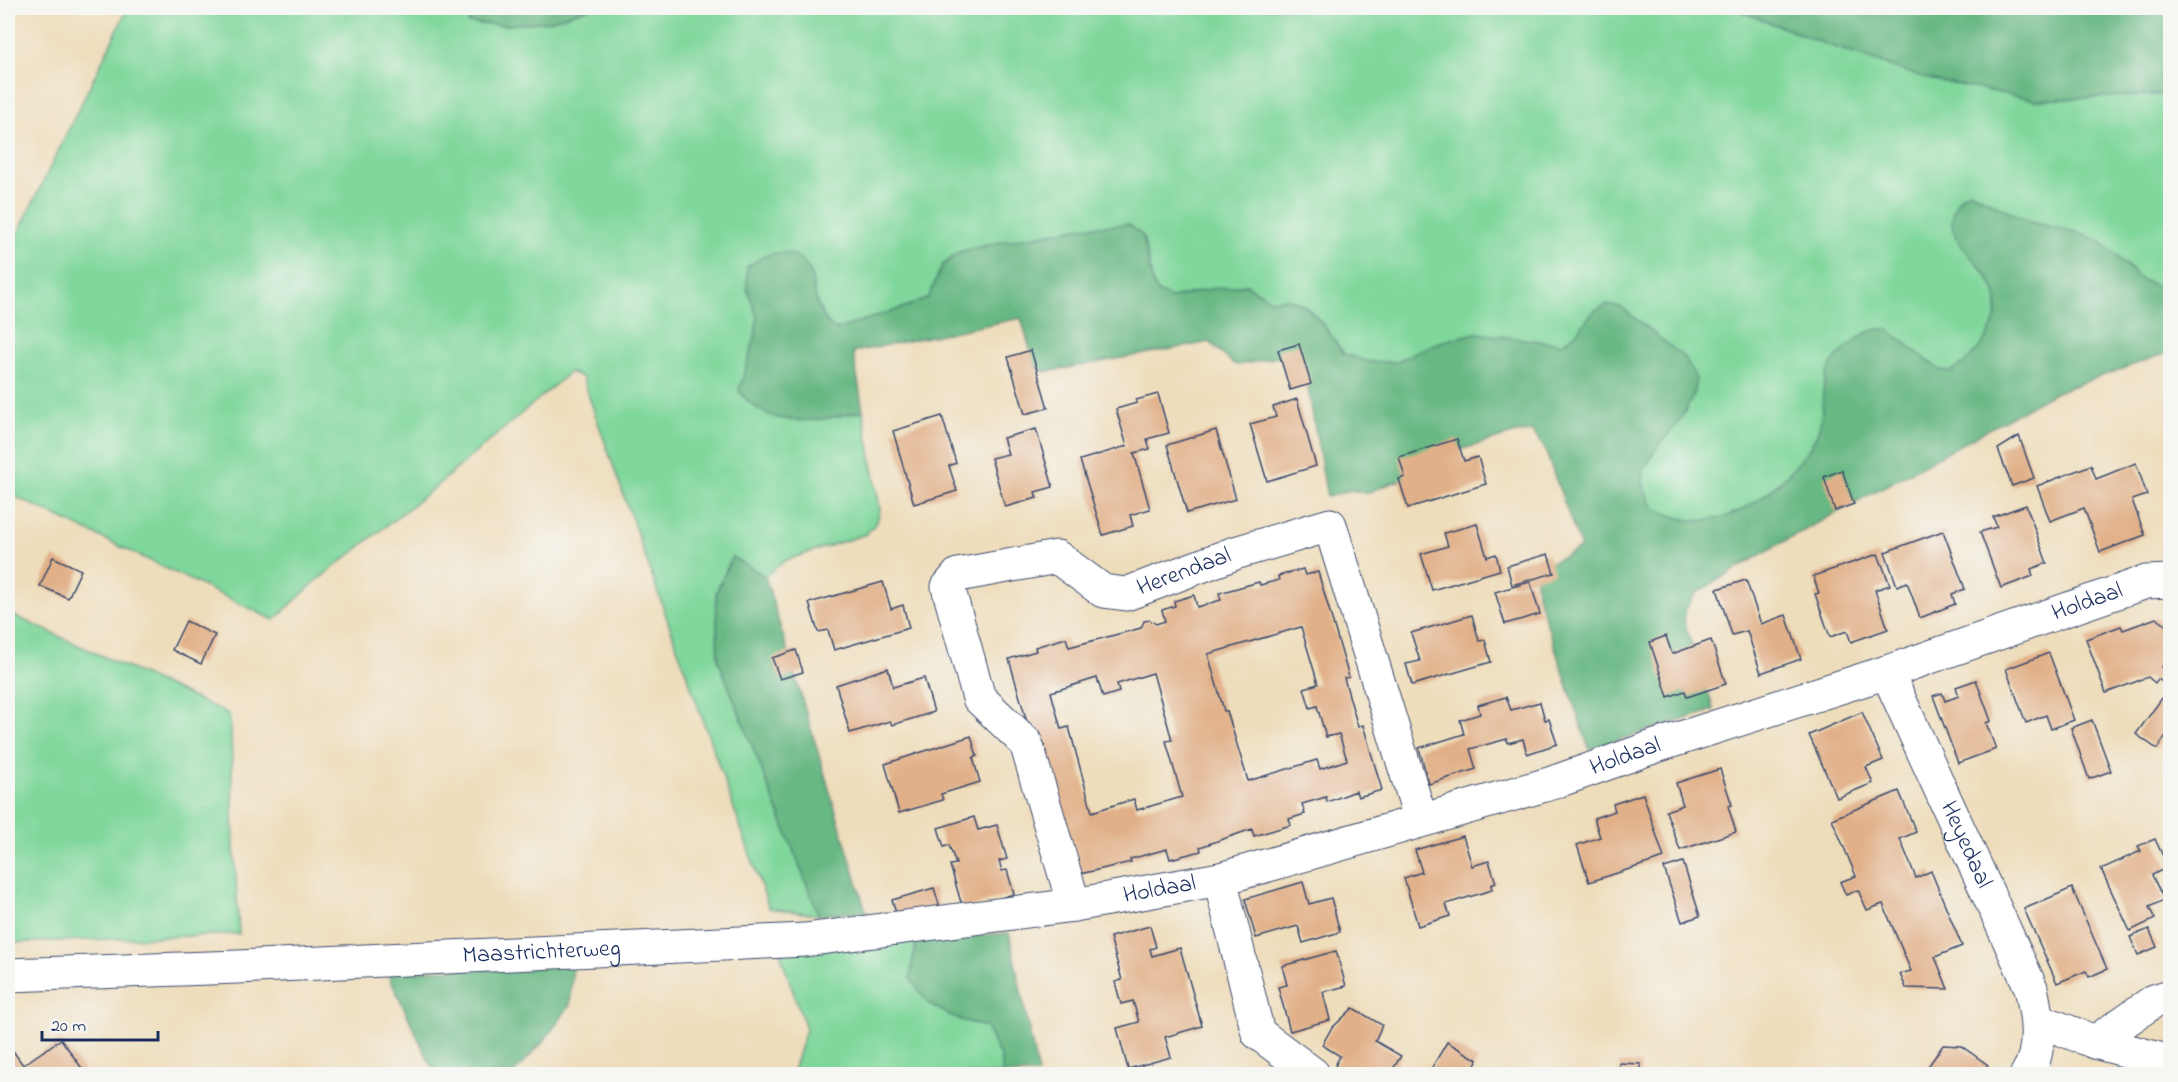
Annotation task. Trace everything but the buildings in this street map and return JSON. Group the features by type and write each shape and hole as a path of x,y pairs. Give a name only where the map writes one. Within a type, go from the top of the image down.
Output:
{"street":[{"name":"Herendaal","path":"1074,904 1026,743 980,698 948,587 958,574 1057,557 1103,591 1126,594 1235,553 1330,525 1421,820"},
{"name":"Holdaal","path":"1074,904 1220,879 1552,783 1887,672 2146,582 2170,581"},
{"name":"Heyedaal","path":"1887,672 2031,988 2038,1020 2034,1065 2027,1074"},
{"path":"1220,879 1258,1033 1313,1074"},
{"name":"Maastrichterweg","path":"8,975 238,968 806,940 1074,904"},
{"path":"2095,1042 2154,1001 2170,996"},
{"path":"2038,1020 2095,1042 2170,1062"}],"green space":[{"path":"128,8 476,8 469,23 507,25 549,21 590,8 1732,8 1828,45 2036,100 2170,94 2170,291 2142,280 2100,241 2075,232 2030,222 1969,191 1955,234 1979,264 1996,296 1997,309 1994,322 1981,346 1950,372 1940,370 1824,385 1819,429 1814,441 1799,462 1764,496 1751,504 1724,517 1695,520 1654,509 1644,489 1642,472 1658,446 1680,420 1693,396 1595,310 1576,333 1562,344 1476,333 1441,342 1398,362 1369,362 1344,354 1321,322 1306,307 1290,299 1270,300 1247,285 1211,289 1172,298 1159,293 1153,285 1143,236 1083,227 959,252 942,266 928,298 835,330 820,311 810,271 747,288 757,316 756,334 739,391 752,405 781,419 812,420 863,411 880,509 877,522 866,534 786,560 765,576 732,557 716,593 718,659 819,915 769,908 582,377 570,372 434,488 314,583 274,620 8,493 8,254"},
{"path":"476,8 590,8 549,21 507,25 468,23"},
{"path":"1732,8 2170,8 2170,94 2036,100 1928,79 1828,45"},
{"path":"1969,191 2030,222 2075,232 2100,241 2142,280 2170,291 2170,352 2056,392 1763,553 1696,593 1686,608 1684,622 1714,710 1589,749 1537,594 1536,576 1543,566 1581,548 1544,447 1533,432 1516,433 1446,454 1411,476 1366,493 1351,490 1327,497 1307,382 1288,355 1238,365 1232,363 1210,342 1045,372 1035,366 1021,318 853,352 863,411 812,420 781,419 752,405 739,391 756,334 757,316 747,288 747,267 763,257 789,253 804,263 811,275 820,310 835,330 928,298 942,266 959,252 1083,227 1128,224 1143,236 1153,285 1159,293 1172,298 1211,289 1247,285 1270,300 1290,299 1306,307 1321,322 1344,354 1369,362 1398,362 1441,342 1476,333 1562,344 1576,333 1595,310 1608,304 1621,307 1686,359 1696,379 1693,396 1680,420 1658,446 1642,472 1644,489 1654,509 1695,521 1710,520 1738,512 1764,496 1799,462 1819,430 1825,379 1830,366 1843,351 1865,334 1877,329 1887,329 1940,370 1950,372 1981,346 1994,323 1997,310 1996,297 1988,277 1955,235 1952,223 1956,204"},
{"path":"732,557 765,576 866,912 819,915 718,659 716,593"},
{"path":"8,613 229,714 239,934 8,943"},
{"path":"1009,933 1038,1074 1003,1074 1001,1058 986,1027 955,1018 929,1004 910,978 916,941"},
{"path":"916,941 955,1018 986,1027 1001,1058 1003,1074 792,1074 806,1029 780,953"},
{"path":"573,964 570,1005 544,1041 513,1074 435,1074 387,972"}]}
